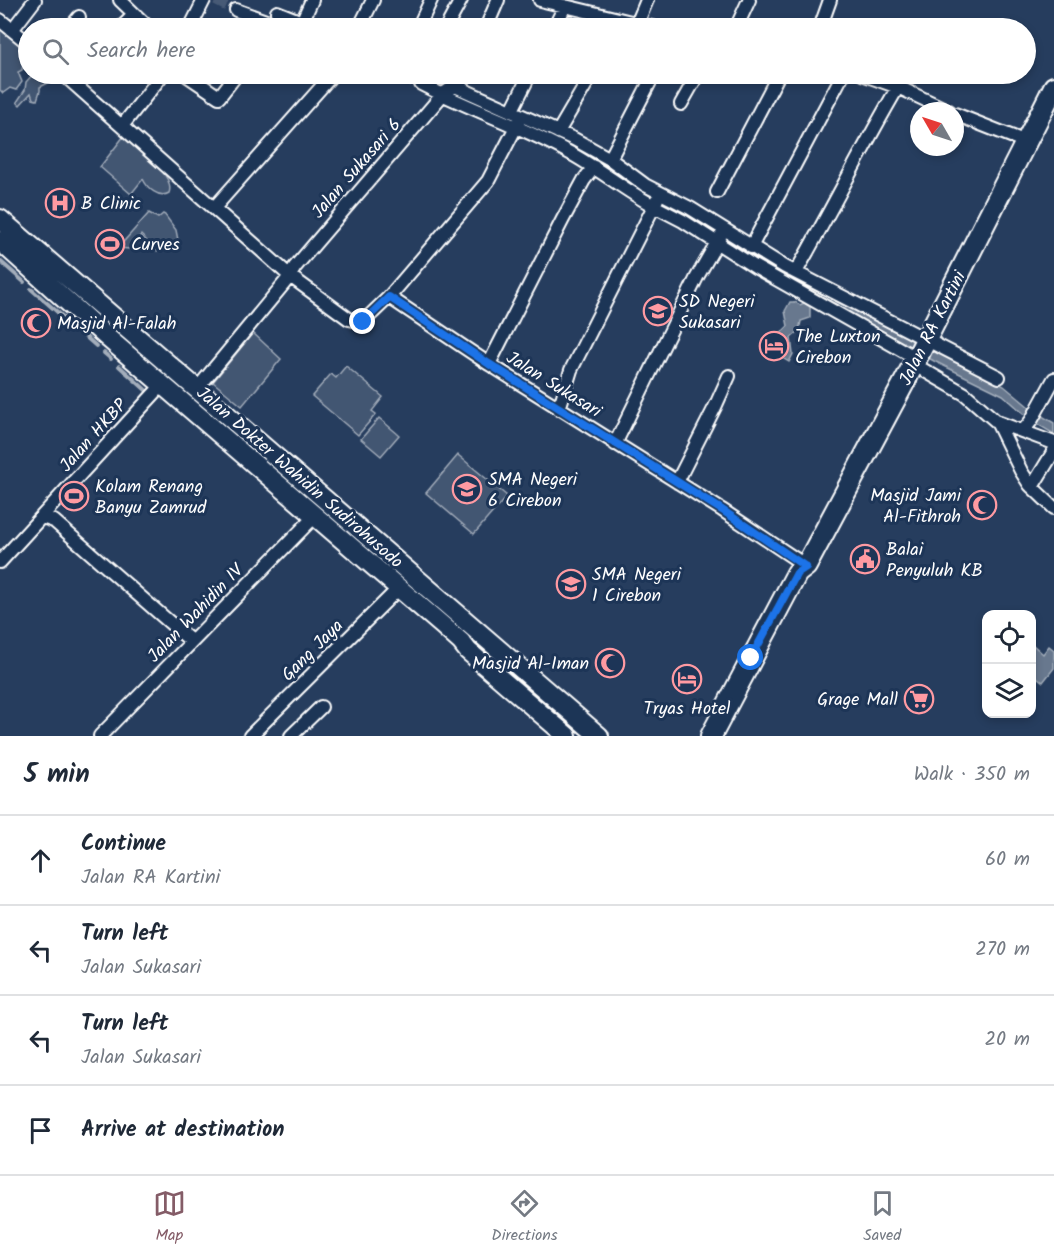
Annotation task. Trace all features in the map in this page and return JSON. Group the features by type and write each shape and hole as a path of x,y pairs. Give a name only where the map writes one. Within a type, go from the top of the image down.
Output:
{"main road":[{"name":"Jalan RA Kartini","path":"711,736 797,573 806,567 920,351 1054,88"},
{"name":"Jalan Dokter Wahidin Sudirohusodo","path":"0,219 43,268 157,379 567,736"},
{"name":"Jalan Dokter Wahidin Sudirohusodo","path":"0,241 43,268 163,360 599,736"},
{"path":"157,379 163,360"},
{"name":"Jalan RA Kartini","path":"726,736 808,578 806,567"}],"street":[{"path":"21,18 35,0"},
{"path":"120,0 137,18"},
{"path":"195,18 204,0"},
{"path":"304,18 312,0"},
{"path":"364,18 373,0"},
{"path":"423,18 431,0"},
{"path":"451,18 461,0"},
{"path":"490,18 498,0"},
{"path":"540,0 599,18"},
{"path":"640,18 647,0"},
{"path":"741,18 749,0"},
{"path":"824,18 830,0"},
{"path":"559,18 565,6"},
{"path":"236,10 263,18"},
{"path":"131,18 134,15"},
{"path":"0,20 18,35"},
{"path":"12,30 18,22"},
{"path":"74,84 290,276 357,322 368,320 488,181 518,119 527,84"},
{"path":"122,126 155,84"},
{"path":"199,84 218,97 229,84"},
{"path":"214,208 324,84"},
{"path":"428,84 574,139 613,169 633,195 657,200 721,236 778,279 920,351 999,377"},
{"name":"Jalan Sukasari 6","path":"290,276 448,91 458,84"},
{"path":"558,132 586,84"},
{"path":"613,169 650,84"},
{"path":"681,104 692,84"},
{"path":"717,192 774,84"},
{"path":"751,247 838,84"},
{"path":"890,84 930,102"},
{"path":"778,279 790,270 835,204 898,87"},
{"path":"448,91 518,119 594,167 613,169"},
{"path":"964,118 1026,142"},
{"path":"568,152 574,139"},
{"path":"489,364 563,219 584,180 594,167"},
{"path":"559,409 575,362 657,200"},
{"path":"721,236 751,247 920,351 997,422 1021,471 1032,487 1054,508"},
{"path":"615,444 697,277 721,236"},
{"path":"197,389 290,276"},
{"name":"Jalan Sukasari","path":"389,297 489,364 677,482 806,567"},
{"path":"677,482 729,376"},
{"name":"Jalan HKBP","path":"0,562 42,517 157,379"},
{"path":"1031,421 1054,379"},
{"path":"997,422 1031,421 1054,443"},
{"path":"1032,487 1054,451"},
{"name":"Jalan Wahidin IV","path":"100,736 315,516"},
{"path":"42,517 54,521 192,642"},
{"name":"Gang Jaya","path":"249,736 399,588"},
{"path":"291,736 321,707"}],"shaded area":[{"path":"0,26 18,41 18,84 20,84 16,90 10,88 3,93 0,90"},
{"path":"26,84 46,84 40,87 37,100 33,99 31,93 20,105 17,102 25,90"},
{"path":"422,84 443,84 552,132 1004,386 1035,412 1054,423 1054,434 1032,421 1003,395 934,361 835,307 706,231"},
{"path":"124,136 161,170 170,186 169,193 157,194 147,186 143,179 131,194 100,167"},
{"path":"149,213 158,218 165,215 176,230 178,240 169,248 157,251 141,235 129,249 118,248"},
{"path":"790,302 800,305 804,303 810,307 810,318 801,321 799,331 791,338 793,354 789,362 779,356 785,345 778,336 788,326 785,311"},
{"path":"253,333 281,359 242,406 213,382"},
{"path":"346,366 383,397 372,411 376,414 358,435 312,396 331,374 336,378"},
{"path":"379,418 399,435 381,456 361,439"},
{"path":"458,455 507,496 474,534 426,493"},
{"path":"1049,646 1054,650 1054,668 1043,682 1036,676 1036,648 1043,654"}],"waterway":[{"path":"0,261 24,282"},
{"path":"31,289 70,323"},
{"path":"78,330 96,346"},
{"path":"104,353 111,359"},
{"path":"119,366 148,392"}],"tunnel":[{"path":"216,0 236,10"}],"place":[{"name":"B Clinic","path":"60,203"},
{"name":"Curves","path":"110,244"},
{"name":"SD Negeri Sukasari","path":"658,311"},
{"name":"Masjid Al-Falah","path":"36,323"},
{"name":"The Luxton Cirebon","path":"774,346"},
{"name":"SMA Negeri 6 Cirebon","path":"467,489"},
{"name":"Kolam Renang Banyu Zamrud","path":"74,496"},
{"name":"Masjid Jami Al-Fithroh","path":"982,505"},
{"name":"Balai Penyuluh KB","path":"865,559"},
{"name":"SMA Negeri 1 Cirebon","path":"571,584"},
{"name":"Masjid Al-Iman","path":"610,663"},
{"name":"Tryas Hotel","path":"687,679"},
{"name":"Grage Mall","path":"919,699"}],"route":[{"path":"363,322 368,320 389,297 559,409 722,510 806,567 797,573 751,658"}]}
